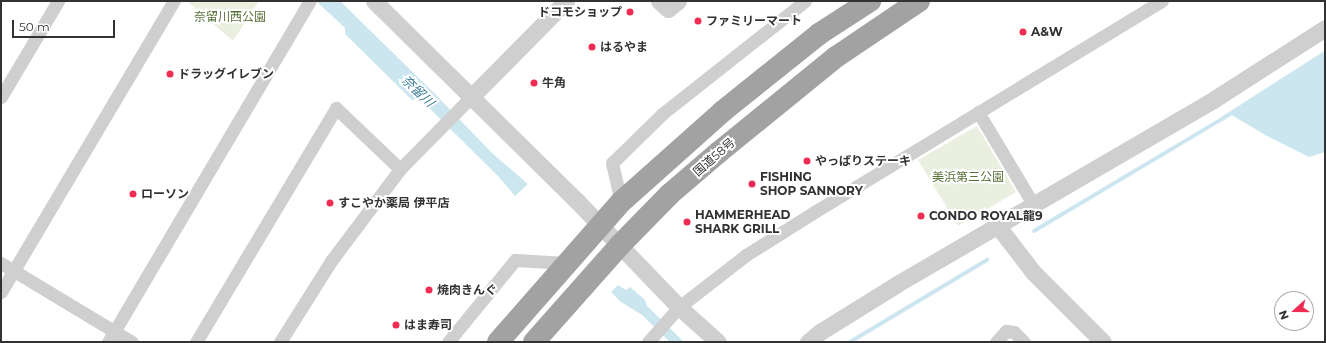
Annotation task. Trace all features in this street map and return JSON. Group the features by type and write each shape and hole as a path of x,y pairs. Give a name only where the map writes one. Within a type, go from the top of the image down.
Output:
{"highway":[{"path":"498,342 622,202 723,111 819,34 870,1"},
{"name":"国道58号","path":"534,342 620,245 670,194 760,118 836,57 919,1"}],"street":[{"path":"1,97 58,1"},
{"path":"1,292 174,1"},
{"path":"374,1 620,245 679,307 718,342"},
{"path":"659,1 668,9 678,1"},
{"path":"622,202 612,162 662,114 805,1"},
{"path":"648,342 679,307 746,255 1162,1"},
{"path":"280,342 331,261 400,169 561,2"},
{"path":"111,337 309,3"},
{"path":"808,342 820,332 871,300 1213,100 1325,28"},
{"path":"196,342 336,108 400,169"},
{"path":"978,112 1033,204"},
{"path":"997,225 1033,272 1103,342"},
{"path":"448,342 515,260 567,263"},
{"path":"1,263 111,337 132,342"},
{"path":"996,342 1006,331 1014,332 1024,342"}],"green space":[{"name":"奈留川西公園","path":"187,1 259,1 233,41"},
{"name":"美浜第三公園","path":"977,126 1016,192 958,226 918,160"}],"water":[{"name":"奈留川","path":"316,1 340,1 434,93 493,154 528,184 515,196 498,176 419,98 412,100 345,34 345,28"},
{"path":"1325,53 1325,152 1309,157 1267,136 1230,114"},
{"path":"618,285 626,290 630,287 645,300 647,306 684,342 670,342 642,315 621,302 611,292"}],"waterway":[{"path":"1034,231 1222,119 1325,53"},
{"path":"850,342 987,260"}],"place":[{"name":"ドコモショップ","path":"630,12"},
{"name":"ファミリーマート","path":"698,21"},
{"name":"A&W","path":"1023,32"},
{"name":"はるやま","path":"592,47"},
{"name":"ドラッグイレブン","path":"170,74"},
{"name":"牛角","path":"534,83"},
{"name":"やっぱりステーキ","path":"807,161"},
{"name":"FISHING SHOP SANNORY","path":"752,184"},
{"name":"ローソン","path":"133,194"},
{"name":"すこやか薬局 伊平店","path":"330,203"},
{"name":"CONDO ROYAL龍9","path":"921,216"},
{"name":"HAMMERHEAD SHARK GRILL","path":"687,222"},
{"name":"焼肉きんぐ","path":"429,290"},
{"name":"はま寿司","path":"396,325"}]}
